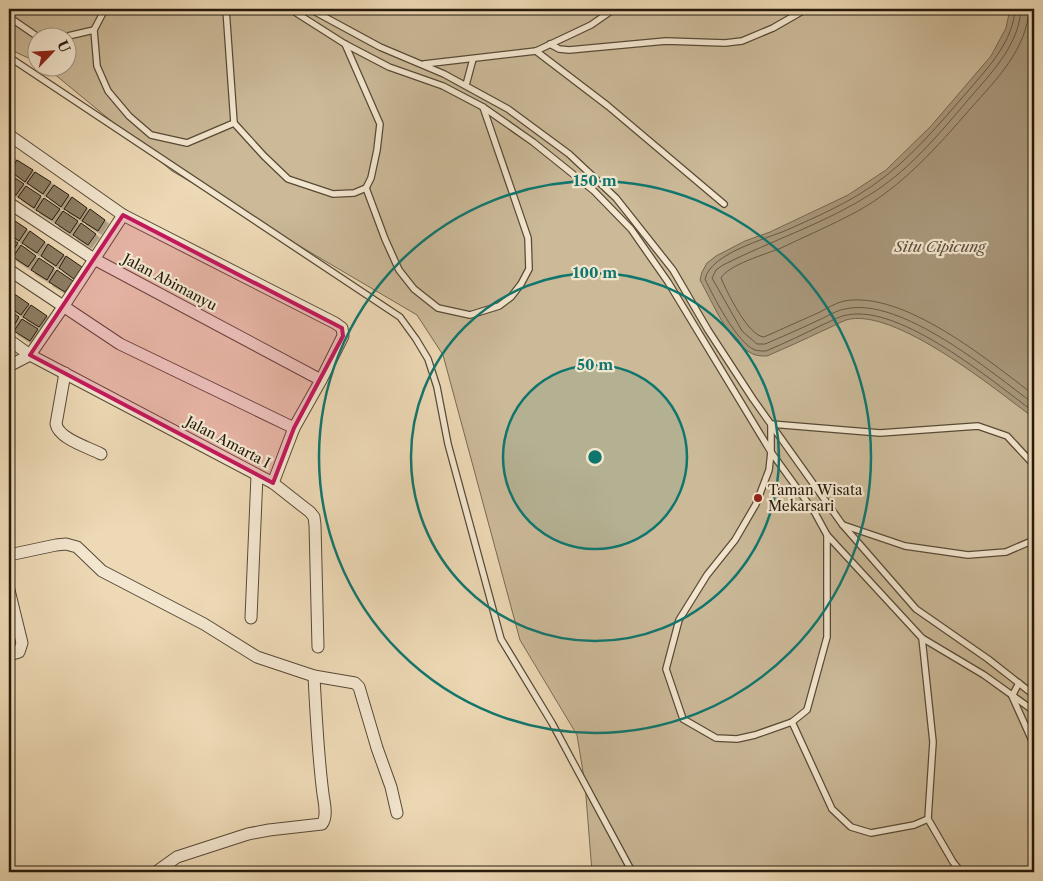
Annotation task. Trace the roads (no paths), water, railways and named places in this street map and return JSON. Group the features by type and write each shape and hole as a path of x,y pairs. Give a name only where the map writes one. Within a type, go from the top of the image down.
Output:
{"street":[{"path":"9,135 123,215 334,322 342,328 343,336 322,380 294,428 272,483"},
{"name":"Jalan Abimanyu","path":"9,203 94,259 322,380"},
{"path":"9,366 30,355 123,215"},
{"path":"9,270 120,344 294,428"},
{"name":"Jalan Amarta I","path":"9,340 30,355 272,483 310,512 314,517 315,525 318,647"},
{"path":"65,373 56,424 58,430 63,435 102,454"},
{"path":"251,618 257,475"},
{"path":"9,555 56,545 66,544 77,547 102,571 204,624 257,657 314,676 355,682 359,687 377,748 392,787 396,813"},
{"path":"9,590 22,643 19,652 9,655"},
{"path":"156,872 177,857 248,834 322,824 325,820 314,676"}],"lane":[{"path":"105,9 94,30 97,66 108,91 129,116 151,135 187,143 234,123"},
{"path":"226,9 234,123 288,179 333,194 354,194 366,188 371,178 380,124 345,44"},
{"path":"290,9 345,44 389,67 443,86 483,106 533,142 594,191 631,229 668,282 771,452 815,513 827,535 922,638 984,675 1034,711"},
{"path":"310,9 380,47 466,85 508,109 568,154 616,198 673,270 708,330 771,424 842,524 916,609 1034,695"},
{"path":"421,64 536,51 591,25 614,9"},
{"path":"550,44 559,49 569,50 666,40 725,43 742,41 773,28 806,9"},
{"path":"9,17 38,37 68,36 94,30"},
{"path":"536,51 608,106 724,204"},
{"path":"9,57 400,317 428,359 438,388 448,444 501,639 552,723 630,868 634,872"},
{"path":"466,85 474,59"},
{"path":"366,188 399,270 414,289 438,308 454,312 470,315 499,306 511,297 529,269 528,238 483,106"},
{"path":"771,424 769,470 756,504 735,540 707,575 679,620 666,669 683,719 716,738 737,739 792,722 807,710 827,637 827,535"},
{"path":"771,424 880,433 978,426 1008,436 1034,465"},
{"path":"842,524 905,546 968,555 1006,552 1034,540"},
{"path":"922,638 933,742 928,819 961,872"},
{"path":"1012,696 1019,683"},
{"path":"1012,696 1034,745"},
{"path":"792,722 832,809 851,827 871,833 914,825 928,819"}],"water":[{"name":"Situ Cipicung","path":"1010,9 1034,9 1034,418 944,353 917,337 890,325 866,319 846,320 767,356 755,355 743,347 728,331 700,280 707,263 716,256 745,241 770,232 848,195 886,170 931,126 991,56 1006,28"}],"place":[{"name":"Taman Wisata Mekarsari","path":"758,498"}]}
